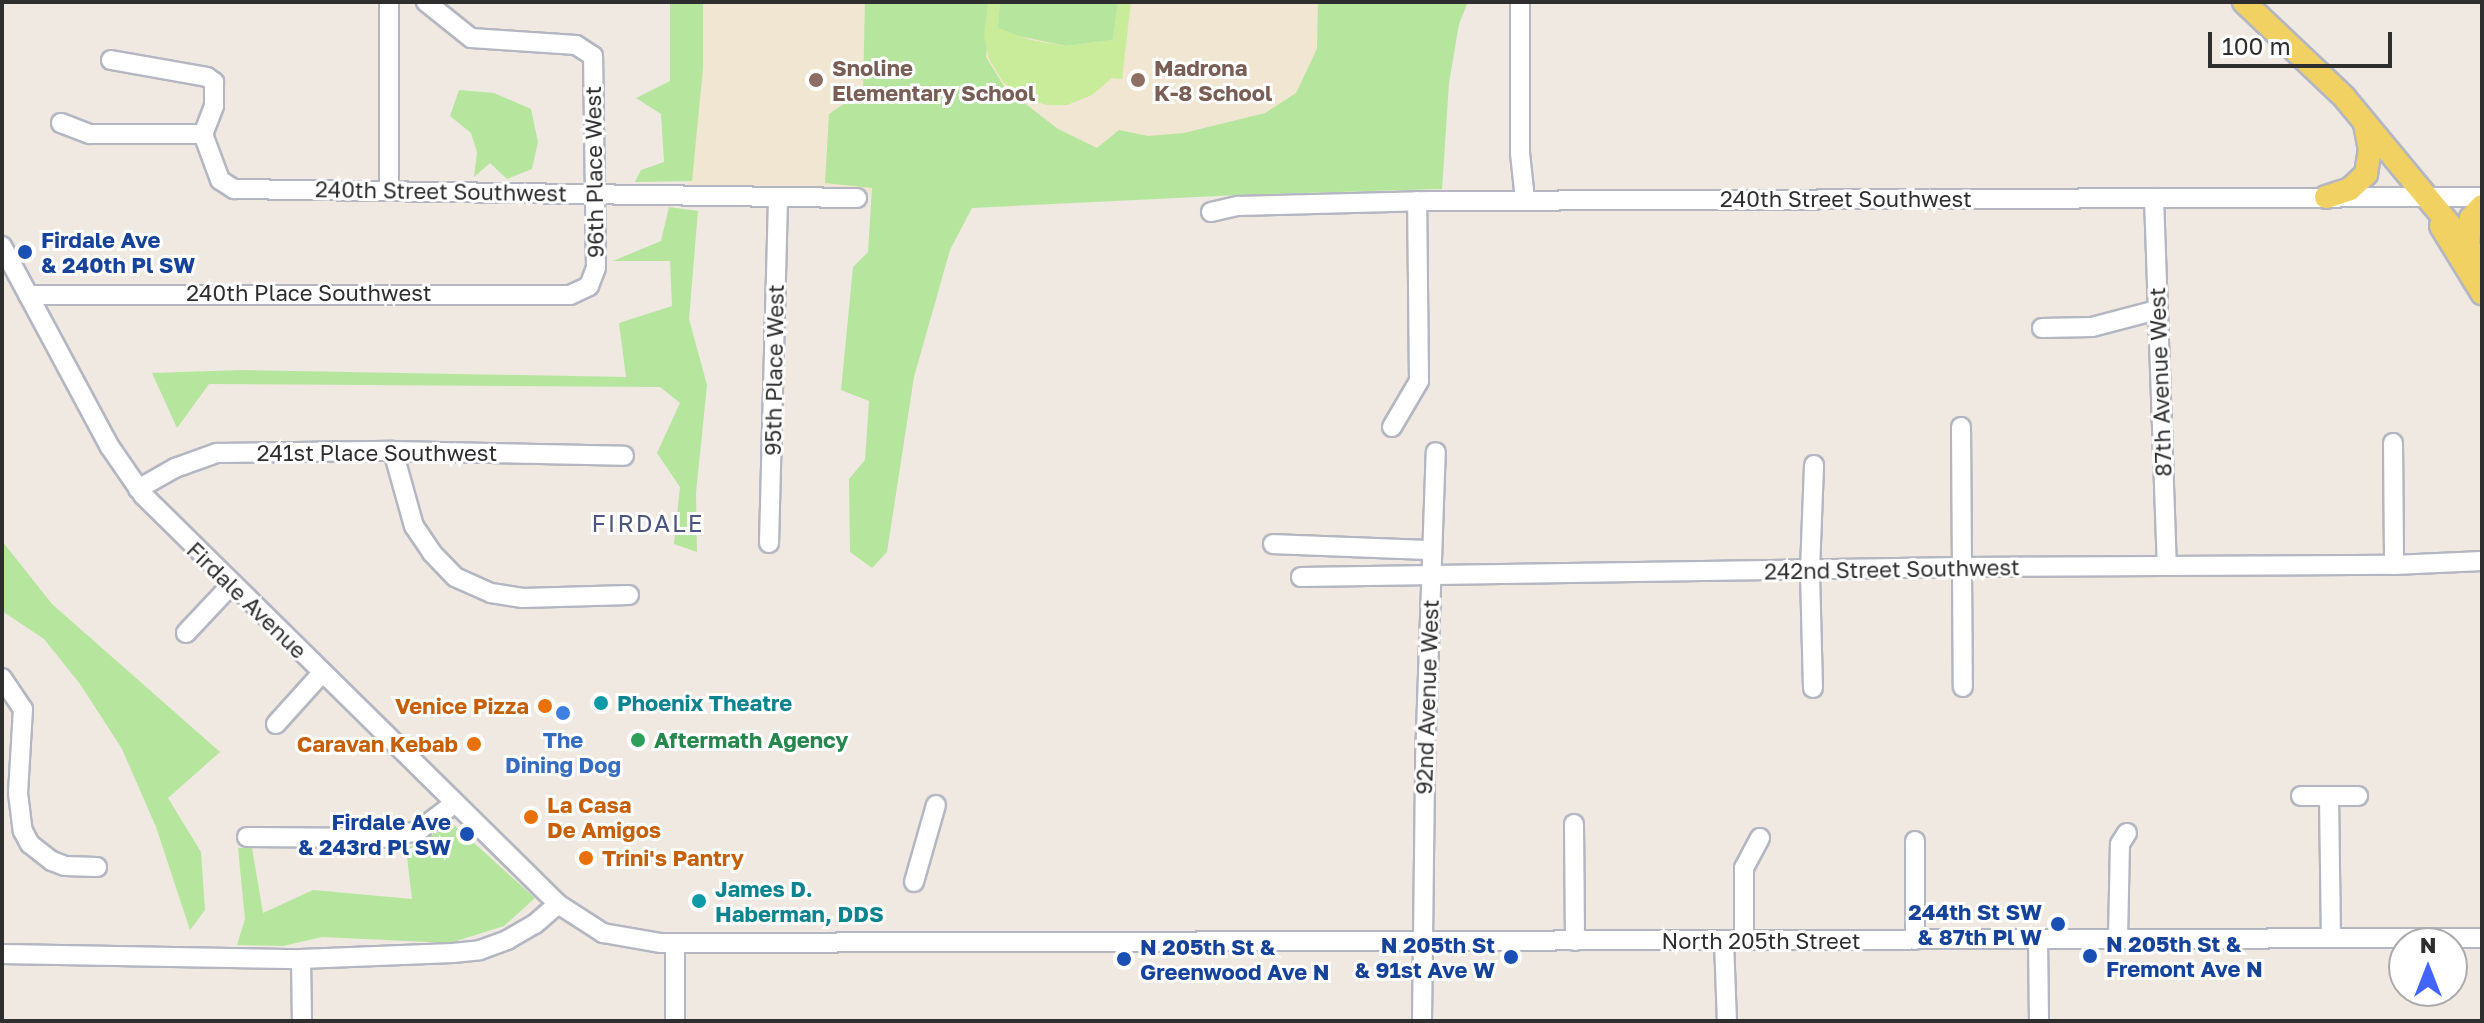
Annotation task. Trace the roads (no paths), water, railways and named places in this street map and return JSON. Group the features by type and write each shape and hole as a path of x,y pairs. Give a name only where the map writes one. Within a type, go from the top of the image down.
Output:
{"main road":[{"path":"2244,2 2319,70 2364,119 2482,264"},
{"path":"2326,197 2350,189 2366,174 2370,150 2364,119"},
{"path":"2425,197 2482,293"},
{"path":"2468,243 2471,218 2482,206"}],"street":[{"path":"389,2 389,190"},
{"name":"96th Place West","path":"426,2 471,38 576,45 593,56 596,268 589,286"},
{"path":"1520,2 1520,153 1525,200"},
{"path":"61,123 90,134 203,134 217,92 214,82 207,77 111,60"},
{"name":"240th Street Southwest","path":"203,134 220,180 234,189 857,198"},
{"name":"95th Place West","path":"769,543 778,197"},
{"name":"240th Street Southwest","path":"1211,212 1238,206 1417,201 2482,197"},
{"name":"87th Avenue West","path":"2154,198 2167,565"},
{"path":"1392,427 1419,381 1417,201"},
{"name":"Firdale Avenue","path":"2,246 110,447 138,489 231,585 558,904 603,933 633,941 675,943"},
{"name":"240th Place Southwest","path":"28,295 570,295 589,286"},
{"path":"2042,328 2092,327 2157,310"},
{"path":"1961,427 1963,687"},
{"path":"2393,443 2394,565"},
{"path":"393,451 414,526 432,553 455,577 491,593 523,598 629,595"},
{"name":"241st Place Southwest","path":"138,489 175,468 217,453 393,451 624,456"},
{"name":"92nd Avenue West","path":"1422,1021 1421,942 1436,452"},
{"path":"1813,688 1810,570 1814,465"},
{"path":"1273,544 1432,550"},
{"name":"242nd Street Southwest","path":"1301,577 1961,567 2394,565 2482,561"},
{"path":"186,633 231,585"},
{"path":"276,724 322,673"},
{"path":"2,678 23,709 18,793 23,831 30,844 52,861 65,866 97,867"},
{"path":"2301,796 2358,796"},
{"path":"2329,796 2331,938"},
{"path":"247,837 382,838 418,831 455,803"},
{"path":"914,882 936,805"},
{"path":"1574,824 1575,941"},
{"path":"2118,938 2120,844 2127,833"},
{"path":"1744,940 1744,868 1760,838"},
{"path":"1915,841 1915,940"},
{"path":"2,954 301,959 480,950 535,924 558,904"},
{"name":"North 205th Street","path":"675,943 2482,938"},
{"path":"2038,939 2039,1021"},
{"path":"1724,941 1727,1021"},
{"path":"675,943 675,1021"},
{"path":"301,959 302,1021"}],"place":[{"name":"Snoline Elementary School","path":"816,80"},
{"name":"Madrona K-8 School","path":"1138,80"},
{"name":"Firdale Ave & 240th Pl SW","path":"25,252"},
{"name":"Phoenix Theatre","path":"601,703"},
{"name":"Venice Pizza","path":"545,706"},
{"name":"The Dining Dog","path":"563,713"},
{"name":"Aftermath Agency","path":"638,740"},
{"name":"Caravan Kebab","path":"474,744"},
{"name":"La Casa De Amigos","path":"531,817"},
{"name":"Firdale Ave & 243rd Pl SW","path":"467,834"},
{"name":"Trini's Pantry","path":"586,858"},
{"name":"James D. Haberman, DDS","path":"699,901"},
{"name":"244th St SW & 87th Pl W","path":"2058,924"},
{"name":"N 205th St & Fremont Ave N","path":"2090,956"},
{"name":"N 205th St & 91st Ave W","path":"1511,957"},
{"name":"N 205th St & Greenwood Ave N","path":"1124,959"}],"district":[{"name":"FIRDALE","path":"648,523"}]}
